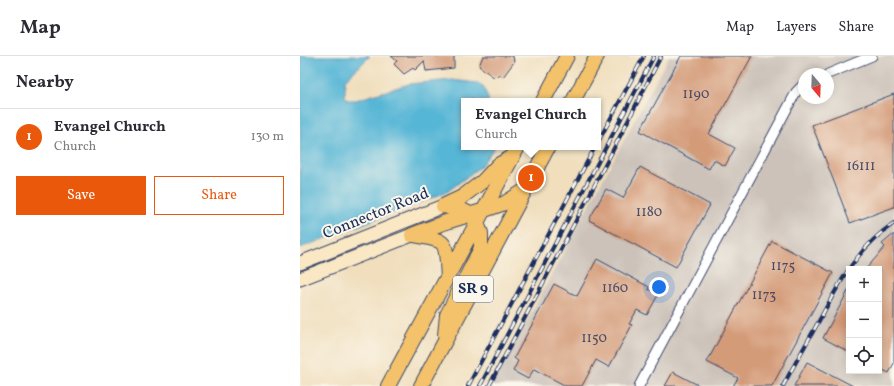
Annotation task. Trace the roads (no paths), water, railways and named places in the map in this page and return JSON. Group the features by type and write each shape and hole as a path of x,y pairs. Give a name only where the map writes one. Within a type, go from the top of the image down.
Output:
{"main road":[{"path":"575,98 597,56"},
{"path":"544,98 563,59"},
{"name":"SR 9","path":"421,386 546,150"},
{"path":"485,210 515,152"},
{"path":"443,206 462,197 483,181 498,165 515,152"},
{"path":"412,235 443,222 473,219 485,210 505,203 525,191"},
{"path":"443,206 460,209 473,219 481,234 481,248 447,315 444,342"},
{"name":"Connector Road","path":"300,263 443,206"},
{"name":"SR 9","path":"388,386 448,277 473,219"},
{"path":"412,235 440,240 447,254 448,277"},
{"name":"Connector Road","path":"300,280 412,235"}],"street":[{"path":"834,72 872,56"},
{"path":"639,386 798,90"}],"water":[{"path":"300,56 370,56 345,80 345,96 347,100 356,100 409,84 452,80 477,83 483,86 488,98 461,98 461,150 493,150 481,166 447,192 300,248"}],"railway":[{"path":"601,136 644,56"},
{"path":"480,386 654,56"},
{"path":"489,386 661,56"},
{"path":"468,386 593,150"},
{"path":"783,386 835,291 851,266 870,243 894,223"}],"place":[{"name":"Evangel Church","path":"531,178"}]}
